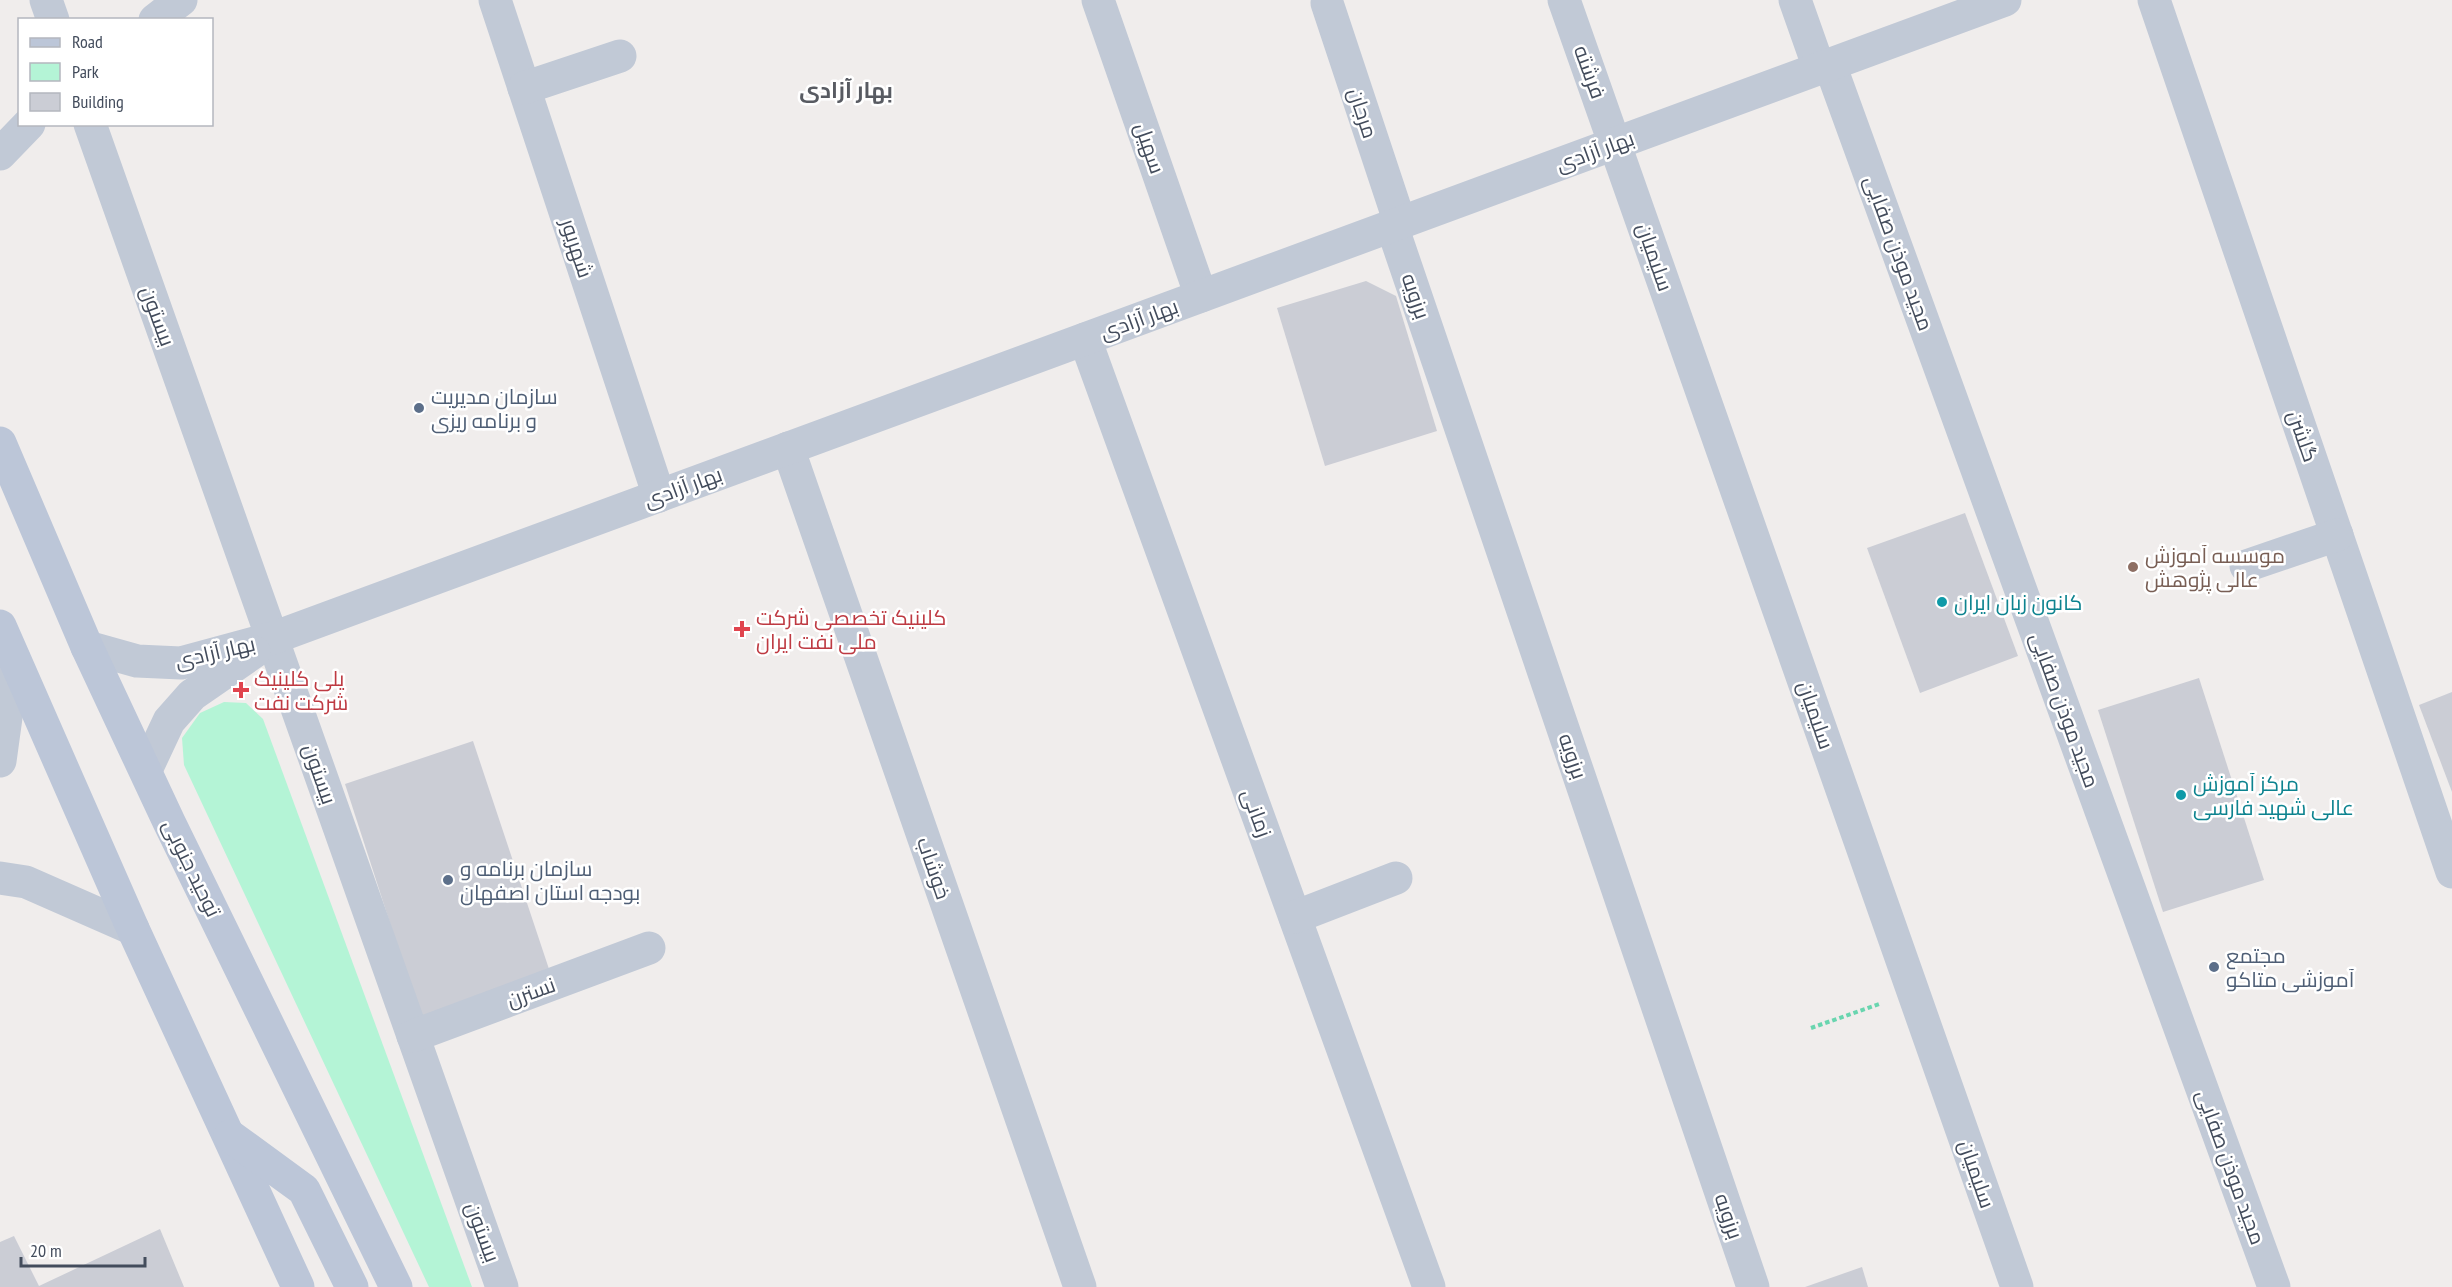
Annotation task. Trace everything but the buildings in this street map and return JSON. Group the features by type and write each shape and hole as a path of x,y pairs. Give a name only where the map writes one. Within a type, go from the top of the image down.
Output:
{"main road":[{"name":"توحید جنوبی","path":"0,443 87,647 169,822 396,1287"},
{"path":"0,626 133,929 298,1287"},
{"path":"228,1135 304,1190 352,1287"}],"street":[{"path":"46,0 52,18"},
{"path":"158,18 182,0"},
{"name":"شهریور","path":"495,0 659,496"},
{"name":"سهیل","path":"1098,0 1201,296"},
{"name":"فرشته","path":"1564,0 1616,143"},
{"name":"مجید موذن صفایی","path":"1795,0 1825,67 2274,1287"},
{"name":"بهار آزادی","path":"87,647 137,662 181,663 273,638 2005,0"},
{"name":"گلشن","path":"2154,0 2452,872"},
{"name":"مرجان","path":"1327,3 1396,224"},
{"path":"524,88 620,56"},
{"path":"0,154 27,126"},
{"name":"بیستون","path":"91,126 502,1287"},
{"name":"سلیمیان","path":"1616,143 2017,1287"},
{"name":"برزویه","path":"1396,224 1754,1287"},
{"name":"زمانی","path":"1085,339 1429,1287"},
{"name":"خوشاب","path":"788,448 1080,1287"},
{"path":"2246,566 2337,535"},
{"name":"بهار آزادی","path":"146,770 169,721 192,695 273,638"},
{"path":"0,761 14,659"},
{"path":"0,878 26,882 133,929"},
{"path":"1295,917 1396,878"},
{"name":"نسترن","path":"413,1036 648,948"}],"path":[{"path":"1811,1028 1913,992"}],"green space":[{"path":"224,702 246,703 263,719 472,1287 429,1287 184,765 182,738 200,713"}],"place":[{"name":"سازمان مدیریت و برنامه ریزی","path":"419,408"},
{"name":"موسسه آموزش عالی پژوهش","path":"2133,567"},
{"name":"کانون زبان ایران","path":"1942,602"},
{"name":"کلینیک تخصصی شرکت ملی نفت ایران","path":"742,629"},
{"name":"پلی کلینیک شرکت نفت","path":"241,690"},
{"name":"مرکز آموزش عالی شهید فارسی","path":"2181,795"},
{"name":"سازمان برنامه و بودجه استان اصفهان","path":"448,880"},
{"name":"مجتمع آموزشی متاکو","path":"2214,967"}],"district":[{"name":"بهار آزادی","path":"846,90"}]}
